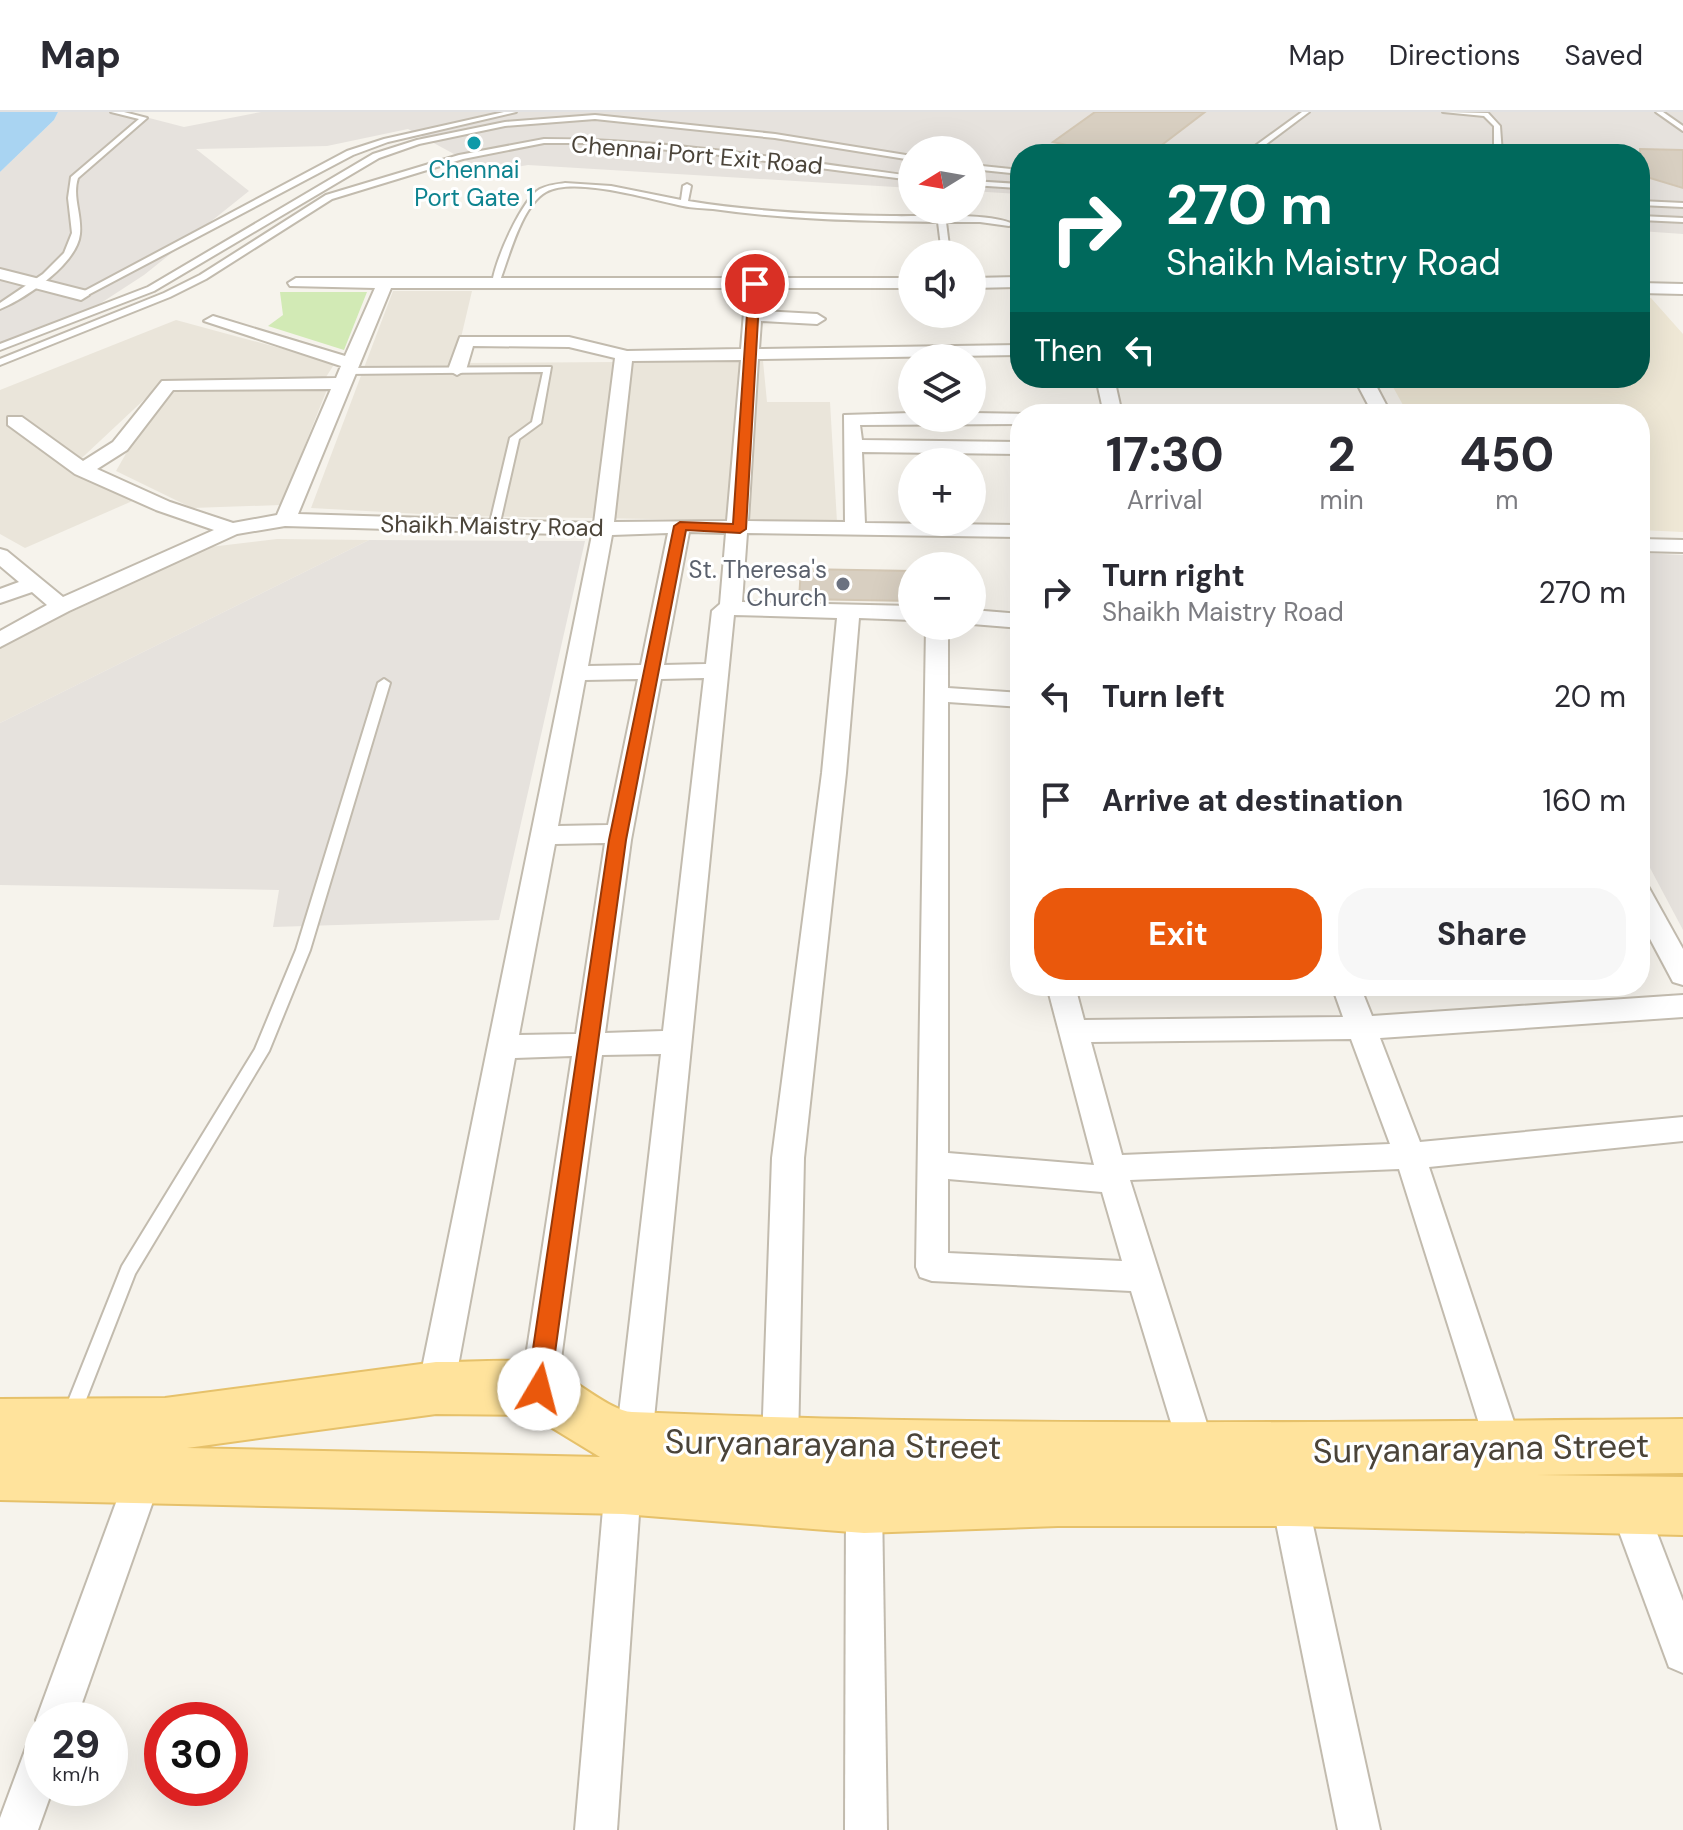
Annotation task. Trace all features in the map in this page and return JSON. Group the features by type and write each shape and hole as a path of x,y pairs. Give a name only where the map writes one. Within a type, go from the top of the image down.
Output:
{"main road":[{"name":"Suryanarayana Street","path":"0,1472 155,1449 436,1388 539,1389 619,1438 628,1462"},
{"name":"Suryanarayana Street","path":"0,1426 68,1425 155,1449 628,1462 780,1444 1197,1449 1683,1446"},
{"name":"Suryanarayana Street","path":"628,1462 864,1504 1058,1498 1289,1498 1656,1507"}],"street":[{"path":"0,274 81,295"},
{"path":"986,283 1010,282"},
{"path":"296,283 898,283"},
{"path":"285,520 385,283"},
{"path":"731,608 740,529 748,354 755,284"},
{"path":"1650,288 1683,289"},
{"path":"752,316 817,319"},
{"path":"213,321 346,372"},
{"path":"457,370 466,341 580,344 605,348 624,356 1010,350"},
{"path":"436,1388 603,529 624,356"},
{"path":"82,470 120,446 168,385 346,372"},
{"path":"855,530 855,446 850,410 1010,418"},
{"path":"15,421 82,470 163,506 232,529"},
{"path":"855,446 1010,448"},
{"name":"Shaikh Maistry Road","path":"0,640 61,606 232,529 285,520 603,529 680,526 1010,531"},
{"path":"539,1389 619,834 680,526"},
{"path":"1650,545 1683,546"},
{"path":"0,555 61,606"},
{"path":"0,596 35,584"},
{"path":"596,1830 628,1462 723,611 731,608 898,613"},
{"path":"780,1444 788,1158 834,773 849,612"},
{"path":"986,618 1010,620"},
{"path":"937,640 932,1267 1145,1277"},
{"path":"575,673 718,671"},
{"path":"937,694 1010,699"},
{"path":"544,835 619,834"},
{"path":"1650,916 1683,975"},
{"path":"1064,996 1112,1174 1197,1449"},
{"path":"1350,996 1410,1156 1505,1449"},
{"path":"1073,1031 1362,1028 1683,1006"},
{"path":"503,1047 676,1042"},
{"path":"933,1165 1112,1174 1410,1156 1683,1129"},
{"path":"63,1702 155,1449"},
{"path":"1289,1498 1359,1830"},
{"path":"864,1504 866,1830"},
{"path":"1656,1507 1683,1653"},
{"path":"17,1830 26,1806"}],"lane":[{"path":"0,306 38,284 69,253 76,235 71,200 75,177 144,118 114,112"},
{"path":"81,295 350,153 386,140 513,112"},
{"path":"608,112 765,129 801,140"},
{"path":"1262,144 1306,112"},
{"path":"1446,112 1486,114 1497,126 1498,144"},
{"path":"1659,112 1683,129"},
{"path":"0,347 151,289 376,156 417,142 564,115 801,140 898,156"},
{"name":"Chennai Port Exit Road","path":"0,362 167,295 329,197 462,157 544,141 704,151 898,176"},
{"path":"986,168 1010,171"},
{"path":"986,184 1010,185"},
{"path":"495,283 524,212 542,191 578,186 754,214 898,218"},
{"path":"684,204 687,186"},
{"path":"1650,203 1683,205"},
{"path":"1650,218 1683,220"},
{"path":"986,222 1009,224"},
{"path":"346,372 548,369 536,423 515,438 494,527"},
{"path":"68,1425 128,1271 262,1051 303,950 384,683"}],"shaded area":[{"path":"58,112 126,112 184,127 261,112 1683,112 1683,234 1650,232 1650,144 1010,144 1010,193 986,192 986,136 898,136 898,187 528,165 487,172 408,129 327,146 196,149 249,191 144,275 81,316 0,344 0,172 54,120"},
{"path":"393,291 472,291 455,363 763,361 767,402 830,402 837,522 458,516 311,508"},
{"path":"1651,298 1683,334 1683,532 1650,530 1650,404 1402,404 1394,388 1650,388"},
{"path":"176,320 335,363 326,377 164,381 69,470 137,499 25,548 0,534 0,390"},
{"path":"328,387 281,505 192,508 116,471 161,392"},
{"path":"277,539 369,540 0,723 0,645 210,547"},
{"path":"369,540 585,541 499,920 273,927 279,890 0,885 0,723"},
{"path":"1650,553 1683,555 1683,930 1650,868"}],"green space":[{"path":"280,292 367,292 344,350 268,326 283,315"}],"water":[{"path":"0,112 58,112 54,120 0,172"}],"building":[{"path":"1095,112 1205,112 1163,144 1053,142"},
{"path":"1650,149 1683,150 1683,188 1650,178"},
{"path":"801,569 898,571 898,601 799,599"}],"place":[{"name":"Chennai Port Gate 1","path":"474,143"},
{"name":"St. Theresa's Church","path":"843,584"}],"route":[{"path":"539,1389 618,840 680,526 740,529 748,354 755,284"}]}
